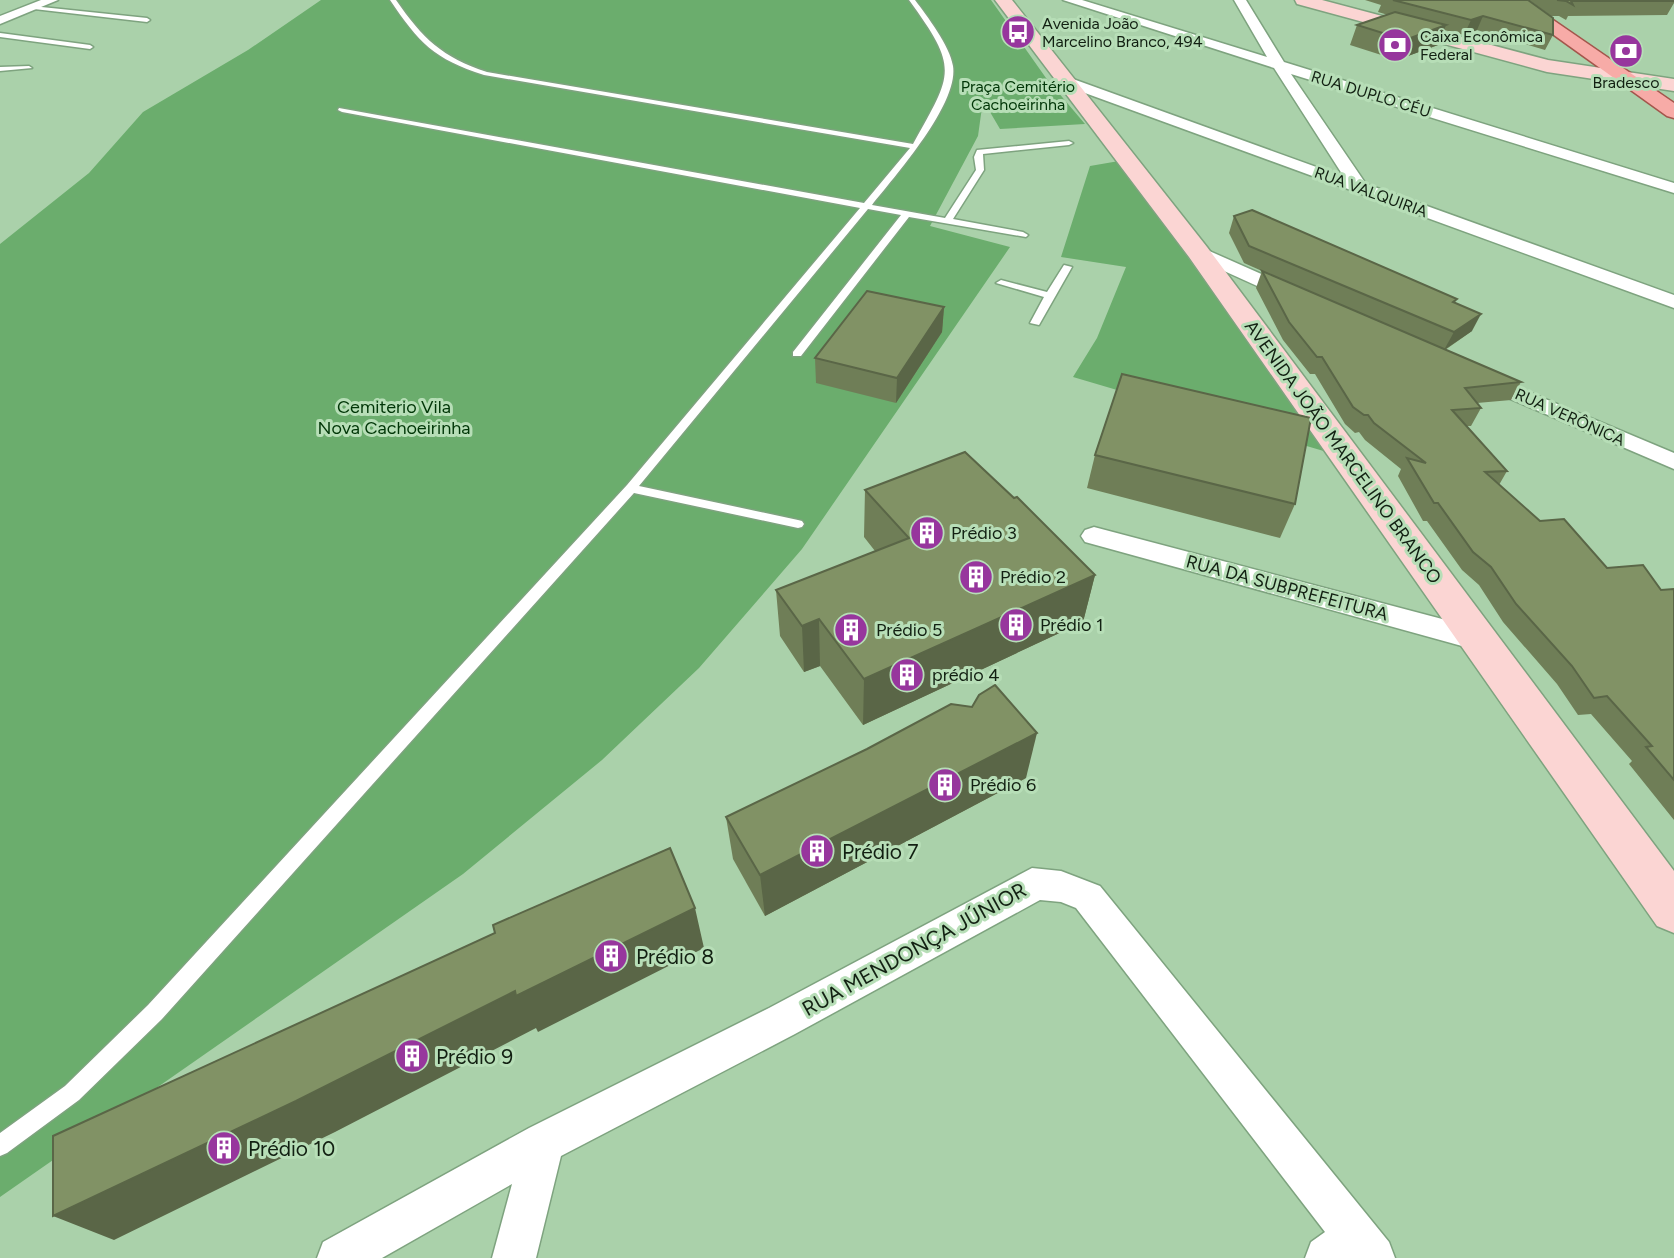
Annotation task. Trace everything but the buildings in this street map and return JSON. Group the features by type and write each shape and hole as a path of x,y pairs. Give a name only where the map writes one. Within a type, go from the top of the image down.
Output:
{"main road":[{"path":"1513,0 1674,112"}],"street":[{"path":"0,20 52,0"},
{"name":"AVENIDA JOÃO MARCELINO BRANCO","path":"1003,0 1198,252 1674,910"},
{"name":"RUA DUPLO CÉU","path":"1069,0 1674,188"},
{"path":"1240,0 1278,64 1360,188"},
{"path":"1304,0 1548,66 1597,83 1674,85"},
{"path":"1548,66 1587,66 1594,56 1645,73 1674,74"},
{"name":"RUA VALQUIRIA","path":"1068,82 1674,302"},
{"path":"1634,86 1674,96"},
{"path":"1198,252 1309,302"},
{"name":"RUA VERÔNICA","path":"1458,368 1674,462"},
{"name":"RUA DA SUBPREFEITURA","path":"1094,536 1480,640"},
{"name":"RUA MENDONÇA JÚNIOR","path":"339,1258 544,1143 782,1021 1032,884 1051,883 1071,888 1088,897 1352,1250"},
{"path":"514,1258 544,1143"}],"lane":[{"path":"393,0 413,31 432,51 446,60 486,74 915,147"},
{"path":"0,1146 72,1093 155,1012 631,488 792,298 915,147 946,89 951,66 924,16 912,0"},
{"path":"34,7 147,20"},
{"path":"0,35 90,47"},
{"path":"0,69 29,68"},
{"path":"342,110 1023,235"},
{"path":"947,222 980,170 980,152 1069,143"},
{"path":"797,354 906,215"},
{"path":"1035,323 1067,267"},
{"path":"1001,283 1050,296"},
{"path":"631,488 799,524"}],"green space":[{"name":"Cemiterio Vila Nova Cachoeirinha","path":"321,0 991,0 1046,78 1085,124 1000,129 983,100 978,136 930,226 1010,247 802,549 699,668 602,760 463,874 0,1197 0,244 89,173 143,112 248,50"},
{"path":"1119,161 1327,452 1073,377 1097,338 1126,267 1061,257 1090,166"}],"place":[{"name":"Avenida João Marcelino Branco, 494","path":"1018,32"},
{"name":"Caixa Econômica Federal","path":"1395,45"},
{"name":"Bradesco","path":"1626,51"},
{"name":"Prédio 3","path":"927,533"},
{"name":"Prédio 2","path":"976,577"},
{"name":"Prédio 1","path":"1016,625"},
{"name":"Prédio 5","path":"851,630"},
{"name":"prédio 4","path":"907,675"},
{"name":"Prédio 6","path":"945,785"},
{"name":"Prédio 7","path":"817,851"},
{"name":"Prédio 8","path":"611,956"},
{"name":"Prédio 9","path":"412,1056"},
{"name":"Prédio 10","path":"224,1148"}],"park label":[{"name":"Praça Cemitério Cachoeirinha","path":"1018,95"}]}
